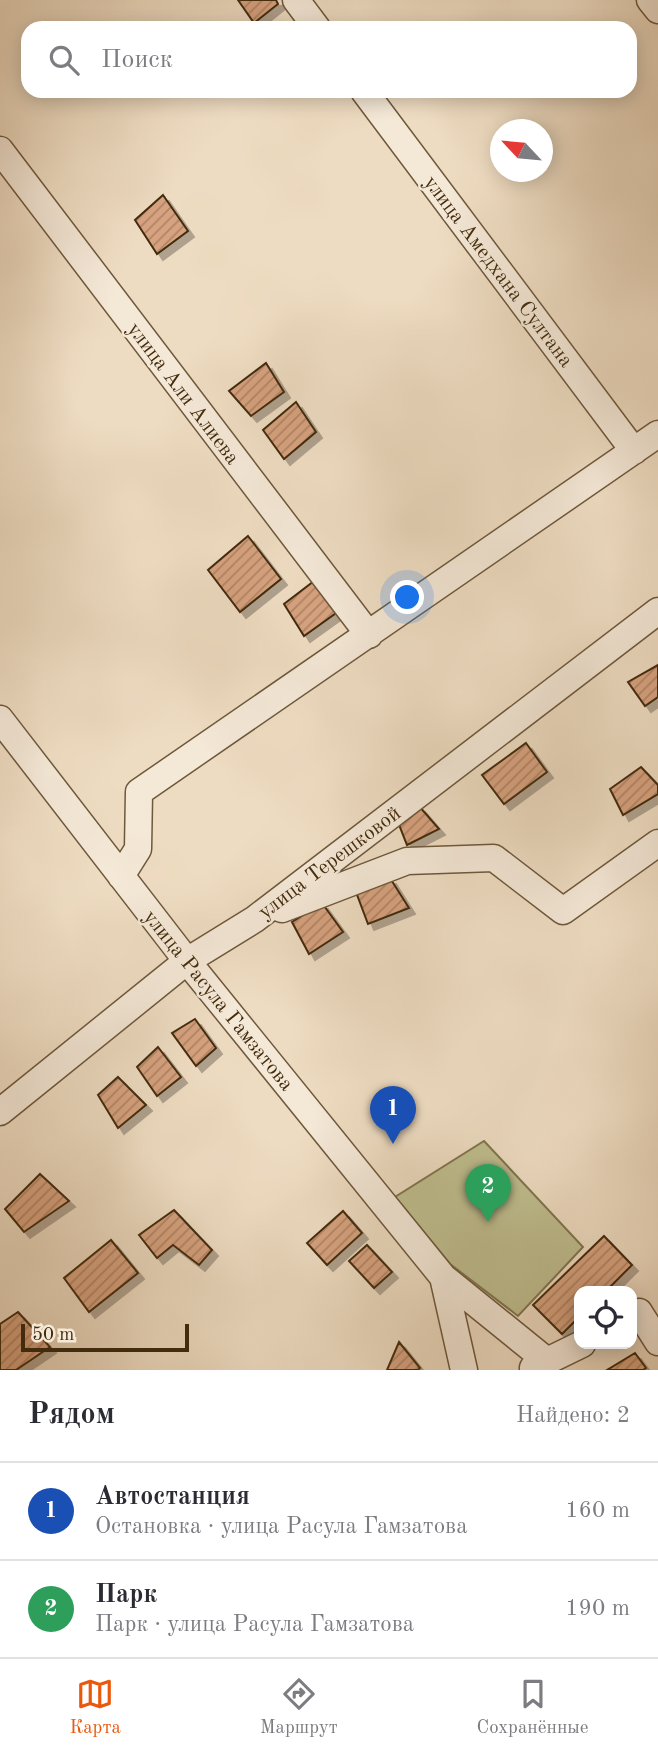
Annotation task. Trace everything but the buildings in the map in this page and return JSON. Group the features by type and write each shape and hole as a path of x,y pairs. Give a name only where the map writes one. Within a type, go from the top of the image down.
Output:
{"street":[{"path":"296,0 312,21"},
{"path":"650,0 658,10"},
{"name":"улица Амедхана Султана","path":"369,98 634,451"},
{"name":"улица Али Алиева","path":"0,150 369,635"},
{"path":"121,876 138,849 139,792 658,434"},
{"name":"улица Терешковой","path":"0,1112 187,961 255,919 658,611"},
{"name":"улица Расула Гамзатова","path":"0,719 187,961 443,1277 538,1366"},
{"path":"255,919 407,861 494,858 563,911 658,843"},
{"name":"улица Расула Гамзатова","path":"443,1277 464,1370"},
{"path":"643,1310 658,1342"},
{"path":"538,1366 574,1348"}],"shaded area":[{"path":"484,1141 583,1247 518,1316 450,1264 395,1197"}],"place":[{"name":"Автостанция","path":"393,1144"},
{"name":"Парк","path":"488,1222"}]}
